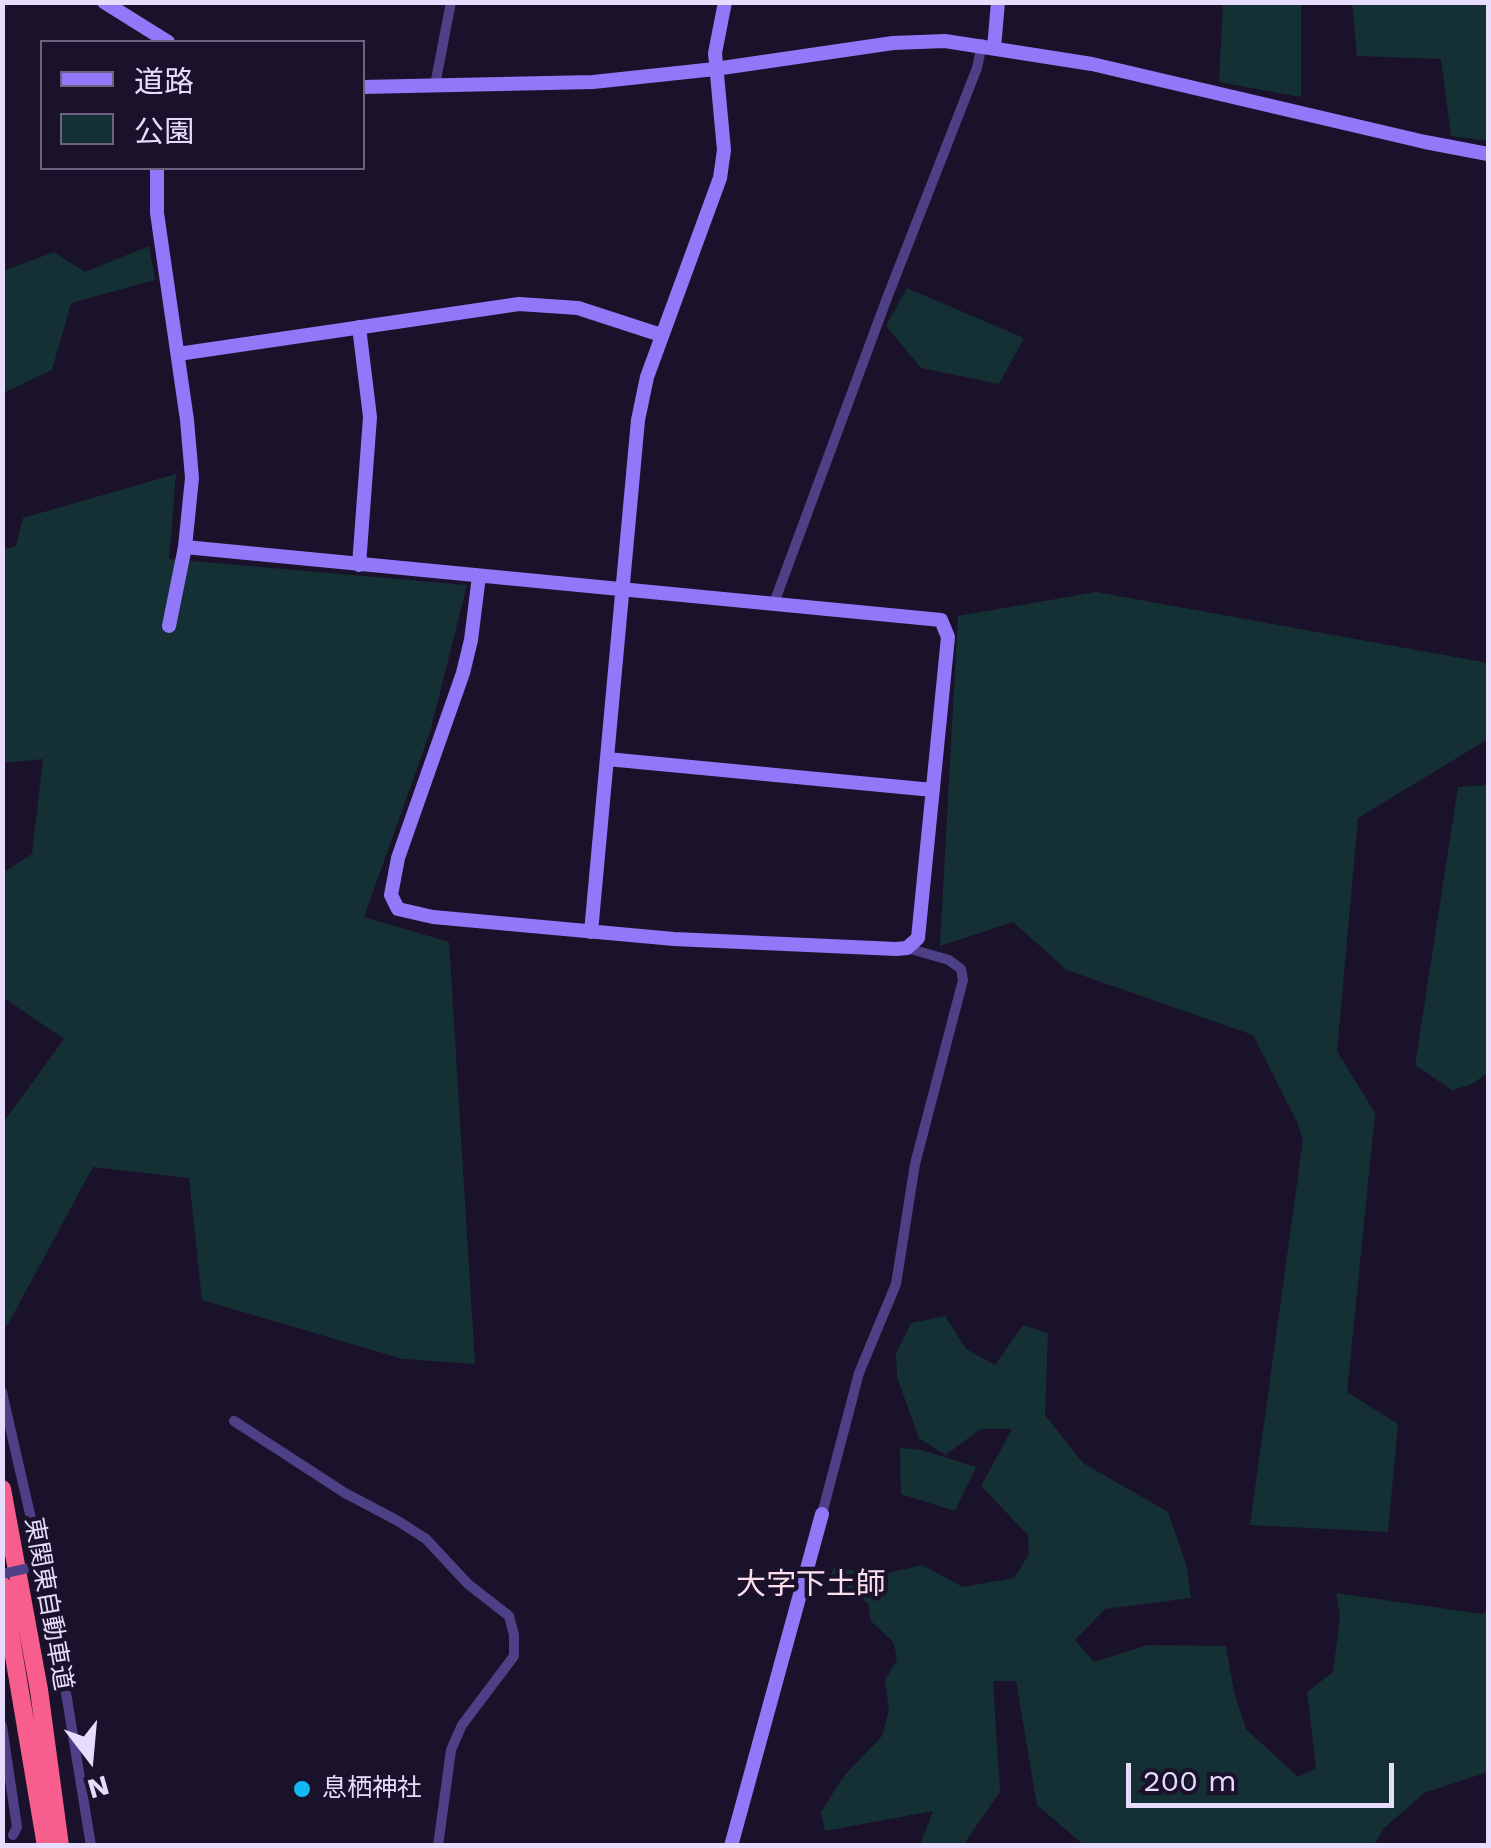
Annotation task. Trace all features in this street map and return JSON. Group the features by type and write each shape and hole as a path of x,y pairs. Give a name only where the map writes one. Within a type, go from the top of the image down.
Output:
{"highway":[{"name":"東関東自動車道","path":"2,1490 39,1690 60,1846"},
{"name":"東関東自動車道","path":"2,1585 46,1846"}],"street":[{"path":"104,2 165,40"},
{"path":"434,86 451,2"},
{"path":"591,932 638,420 647,377 709,212 724,160 715,70 725,2"},
{"path":"774,603 887,298 988,46 998,2"},
{"path":"365,87 594,82 715,70 893,43 945,41 1118,69 1488,154"},
{"path":"157,170 156,213 192,463 185,547 169,626"},
{"path":"178,354 493,306 546,304 609,316 661,335"},
{"path":"359,327 370,417 359,565"},
{"path":"185,547 941,620 948,637 920,932 907,948"},
{"path":"478,576 463,673 392,884 393,902 406,913 674,940 907,948 949,960 960,968 963,980 915,1164 896,1284 860,1373 731,1846"},
{"path":"607,760 933,790"},
{"path":"2,1392 71,1711 91,1846"},
{"path":"234,1421 345,1493 426,1539 468,1584 508,1616 514,1635 514,1656 462,1725 450,1750 438,1846"},
{"path":"2,1574 40,1566"},
{"path":"2,1726 17,1827 13,1835"}],"green space":[{"path":"1223,3 1301,3 1301,97 1219,82"},
{"path":"1352,3 1487,3 1488,141 1451,136 1441,59 1357,56"},
{"path":"149,246 155,280 71,303 52,370 3,393 3,271 54,252 85,272"},
{"path":"907,288 1024,338 999,384 921,368 886,326"},
{"path":"176,474 169,559 467,585 430,732 364,917 449,942 475,1364 403,1359 202,1300 189,1178 93,1167 7,1326 3,1322 3,1123 64,1039 3,997 3,873 32,854 43,759 3,763 2,550 16,546 23,518"},
{"path":"1096,592 1488,663 1488,739 1358,818 1337,1051 1375,1113 1347,1392 1398,1424 1388,1532 1250,1525 1303,1140 1253,1035 1067,970 1013,922 940,946 958,616"},
{"path":"1488,785 1488,1073 1470,1085 1452,1090 1415,1065 1458,787"},
{"path":"945,1316 966,1349 995,1365 1023,1325 1048,1333 1045,1415 1083,1463 1168,1512 1186,1564 1191,1598 1105,1609 1075,1640 1094,1662 1148,1645 1226,1646 1246,1729 1298,1777 1316,1768 1307,1692 1333,1672 1340,1617 1336,1593 1483,1614 1488,1610 1488,1772 1424,1793 1384,1828 1374,1845 1084,1845 1037,1805 1016,1681 993,1681 1000,1792 963,1845 920,1845 933,1811 825,1831 821,1812 844,1776 882,1736 889,1710 885,1680 897,1660 894,1643 871,1621 868,1603 828,1580 835,1566 875,1576 922,1565 963,1587 1014,1578 1029,1554 1028,1535 981,1486 1012,1429 981,1429 945,1455 919,1438 897,1377 896,1353 911,1323"},
{"path":"900,1448 922,1450 976,1467 955,1511 901,1494"}],"place":[{"name":"息栖神社","path":"302,1789"}],"district":[{"name":"大字下土師","path":"811,1585"}]}
